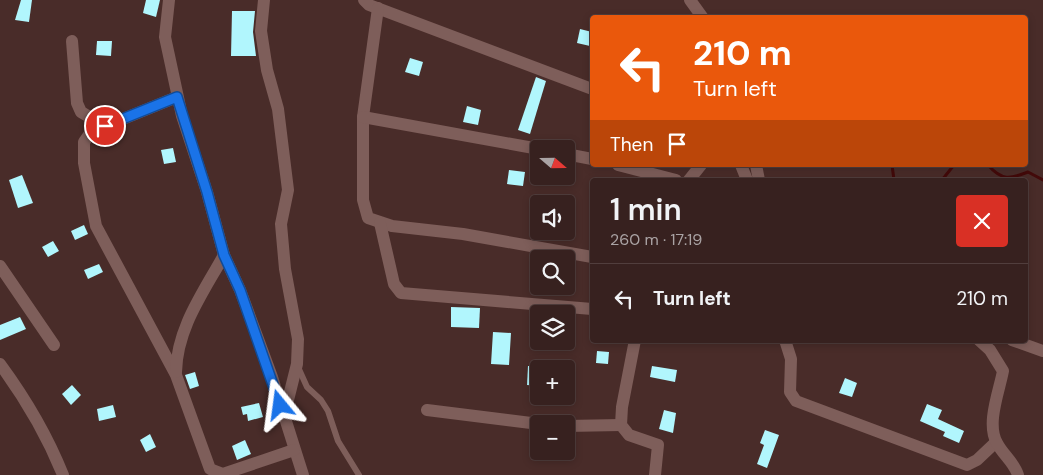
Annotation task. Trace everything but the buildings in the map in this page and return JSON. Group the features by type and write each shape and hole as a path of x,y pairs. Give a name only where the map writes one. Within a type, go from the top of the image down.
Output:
{"street":[{"path":"169,0 165,37 177,97 207,192 224,255 240,290 272,377 283,418 303,475"},
{"path":"264,0 261,31 267,70 278,109 288,190 281,224 285,269 298,339 297,364 283,418"},
{"path":"364,0 369,5 590,88"},
{"path":"690,0 701,15"},
{"path":"378,8 363,117 363,200 368,218 380,223 463,234 590,257"},
{"path":"72,41 77,104 81,112 105,126"},
{"path":"177,97 91,132 84,142 84,163 96,226 176,375 210,469 223,474 294,450"},
{"path":"363,117 530,147"},
{"path":"575,156 590,160"},
{"path":"626,167 668,178"},
{"path":"691,178 699,167"},
{"path":"380,223 394,284 401,293 590,309"},
{"path":"176,375 177,354 182,333 224,255"},
{"path":"0,266 54,346"},
{"path":"634,343 622,407 621,425 629,435 658,445 654,475"},
{"path":"786,343 791,359 790,392 796,401 802,404 967,465 977,460 996,442"},
{"path":"982,343 990,350 1003,371 993,422 996,442 1016,466 1018,475"},
{"path":"1020,343 1043,352"},
{"path":"0,364 21,393 47,440 63,475"},
{"path":"427,410 530,423"},
{"path":"575,426 621,425"}],"lane":[{"path":"297,364 307,387 321,400 328,411 338,441 359,475"}],"waterway":[{"path":"892,167 894,178"},
{"path":"944,178 952,167"},
{"path":"990,167 998,174 1006,177 1028,172 1043,180"}],"route":[{"path":"105,126 177,97 207,192 224,255 240,290 272,377 280,405"}]}
